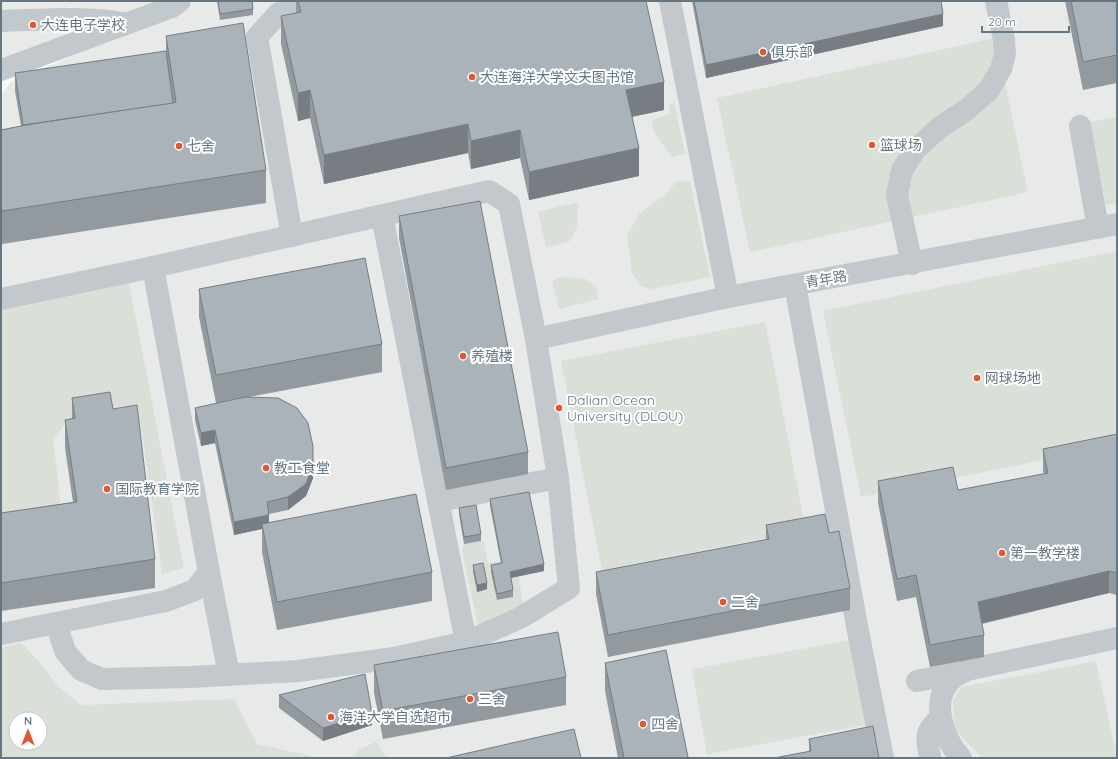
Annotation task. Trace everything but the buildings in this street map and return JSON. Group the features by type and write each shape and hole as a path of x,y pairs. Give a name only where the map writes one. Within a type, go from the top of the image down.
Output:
{"street":[{"path":"1,70 172,7 180,1"},
{"path":"292,236 257,37 279,13 336,1"},
{"path":"670,1 728,298"},
{"path":"912,264 897,195 902,170 915,150 939,128 966,110 988,91 1001,69 1004,54 1004,40 996,1"},
{"path":"1,22 51,19 103,19 126,24"},
{"path":"1080,126 1108,226"},
{"path":"1,299 153,267 489,191 509,204 536,339 558,478 569,588 520,618 466,642 386,659 298,671 192,677 102,679 80,670 65,651 56,623"},
{"path":"382,216 466,642"},
{"name":"青年路","path":"536,339 728,298 1108,226"},
{"path":"153,267 208,572 229,675"},
{"path":"795,285 855,619 883,758"},
{"path":"438,501 558,478"},
{"path":"1,634 166,601 195,590 208,572"},
{"path":"917,681 1117,638"},
{"path":"961,758 948,740 943,728 940,701 946,686 954,677 967,670"},
{"path":"930,756 928,736 931,726 941,716"}],"shaded area":[{"name":"大连电子学校","path":"1,1 161,1 132,14 68,7 65,35 1,58"},
{"name":"Dalian Ocean University (DLOU)","path":"195,1 1117,1 1117,758 1,758 1,96 10,82 186,8"},
{"name":"篮球场","path":"995,38 1028,192 750,252 717,98"},
{"path":"674,102 685,154 672,157 654,133 652,120 670,114 669,107"},
{"path":"1117,117 1117,203 1106,205 1089,122"},
{"path":"677,181 690,182 710,277 652,289 641,286 632,273 627,235 639,214 666,194"},
{"path":"578,202 577,228 570,241 546,248 538,212"},
{"name":"网球场地","path":"1117,251 1117,445 861,497 823,311"},
{"path":"563,277 586,279 596,287 599,299 559,309 552,281"},
{"path":"129,283 184,568 162,574 142,433 113,413 66,422 53,439 62,516 1,524 1,310"},
{"path":"765,322 806,530 602,570 561,361"},
{"path":"483,541 488,563 500,561 502,569 497,600 513,597 510,578 518,576 524,608 478,625 462,551 464,544"},
{"path":"851,640 866,725 707,754 692,669"},
{"path":"21,643 34,656 59,687 81,705 234,699 257,744 319,758 1,758 1,648"},
{"path":"1096,661 1117,758 982,758 955,730 953,701 961,687"},
{"path":"376,742 386,758 352,758 360,749"}],"place":[{"name":"大连电子学校","path":"33,25"},
{"name":"俱乐部","path":"763,52"},
{"name":"大连海洋大学文夫图书馆","path":"472,77"},
{"name":"篮球场","path":"872,145"},
{"name":"七舍","path":"179,146"},
{"name":"养殖楼","path":"463,356"},
{"name":"网球场地","path":"977,378"},
{"name":"Dalian Ocean University (DLOU)","path":"559,408"},
{"name":"教工食堂","path":"266,468"},
{"name":"国际教育学院","path":"107,489"},
{"name":"第一教学楼","path":"1002,553"},
{"name":"二舍","path":"723,602"},
{"name":"三舍","path":"470,699"},
{"name":"海洋大学自选超市","path":"331,717"},
{"name":"四舍","path":"643,724"}]}
